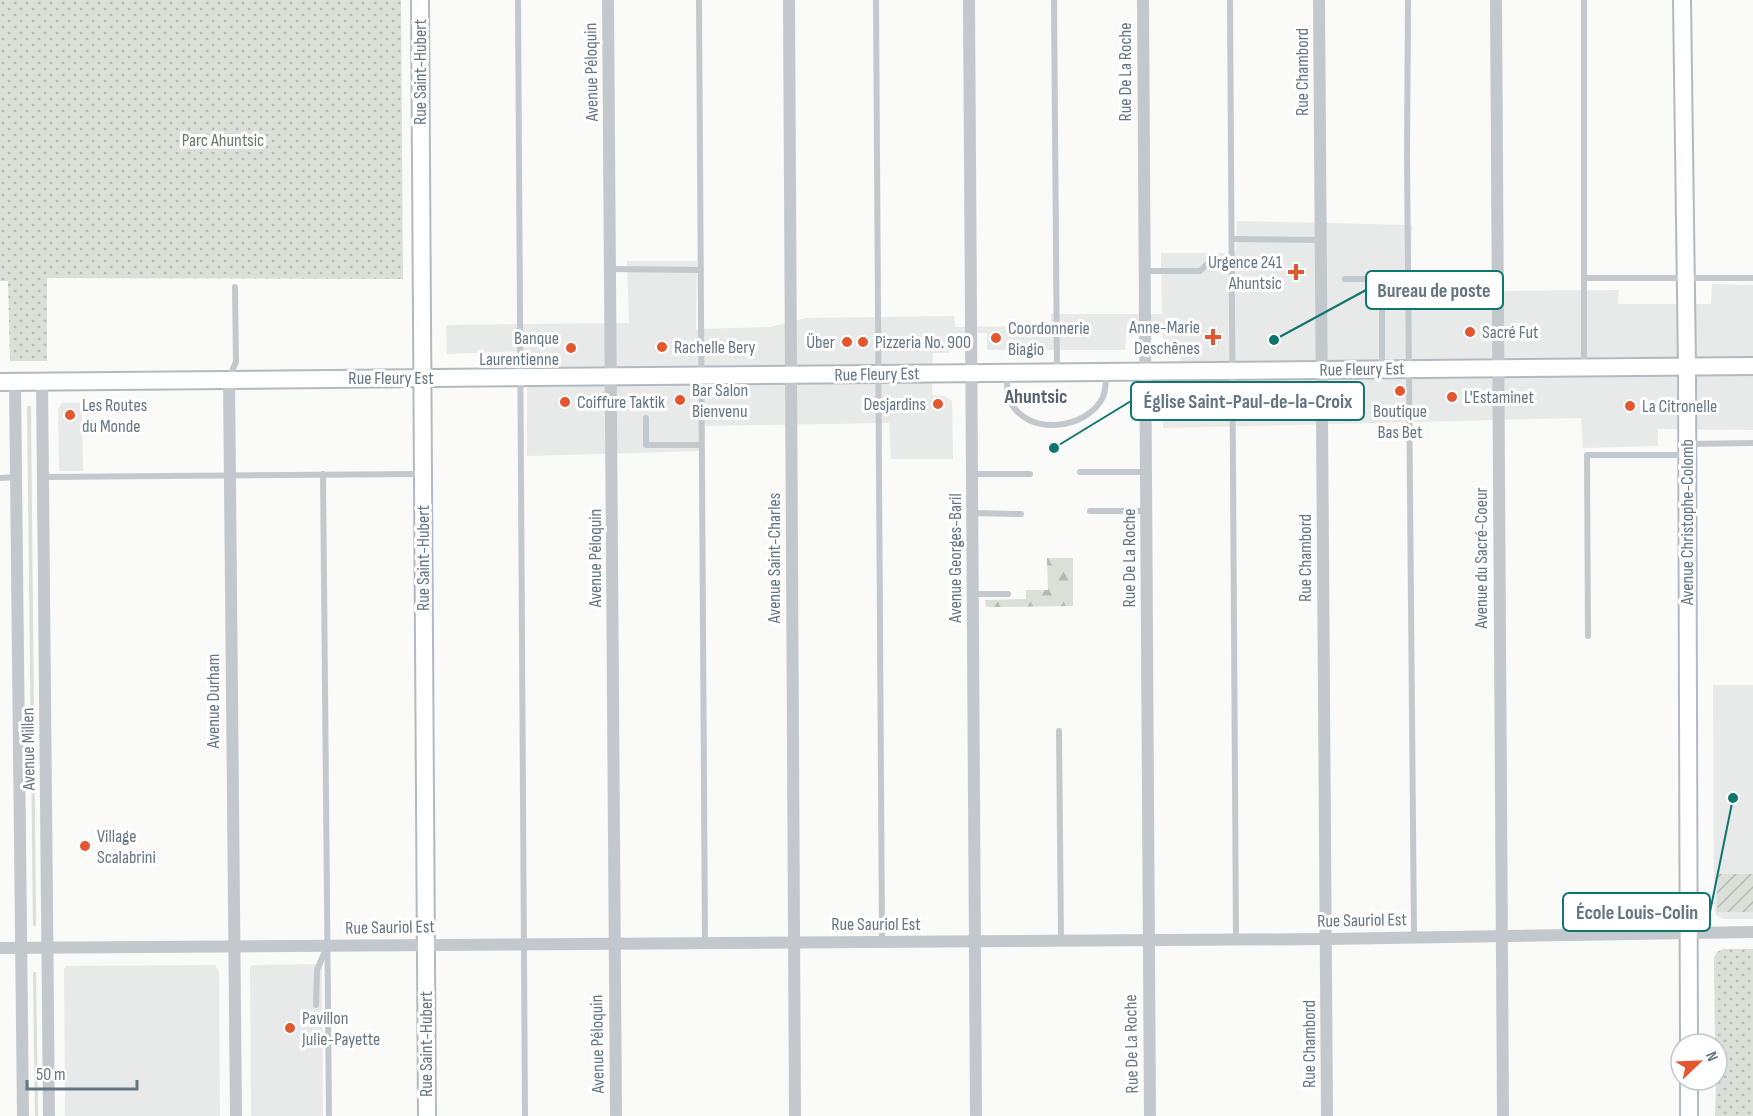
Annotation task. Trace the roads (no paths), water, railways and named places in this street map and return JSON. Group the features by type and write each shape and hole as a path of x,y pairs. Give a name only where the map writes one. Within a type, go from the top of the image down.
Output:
{"main road":[{"name":"Rue Saint-Hubert","path":"420,0 427,1116"},
{"name":"Avenue Christophe-Colomb","path":"1682,0 1687,367 1689,1032"},
{"name":"Rue Fleury Est","path":"7,382 1753,366"},
{"path":"1689,1092 1689,1116"}],"street":[{"name":"Avenue Péloquin","path":"608,0 616,1116"},
{"name":"Avenue Saint-Charles","path":"789,0 795,1116"},
{"name":"Avenue Georges-Baril","path":"969,0 976,1116"},
{"name":"Rue De La Roche","path":"1143,0 1150,1116"},
{"name":"Rue Chambord","path":"1319,0 1327,1116"},
{"name":"Avenue du Sacré-Coeur","path":"1496,0 1503,1116"},
{"name":"Avenue Durham","path":"229,379 236,1116"},
{"name":"Avenue Millen","path":"42,381 49,1116"},
{"name":"Avenue Millen","path":"7,382 16,477 22,1116"},
{"name":"Rue Sauriol Est","path":"0,948 1326,939 1753,932"}],"lane":[{"path":"518,0 525,1116"},
{"path":"699,0 705,943"},
{"path":"876,0 882,941"},
{"path":"1054,0 1057,372"},
{"path":"1230,0 1236,938"},
{"path":"1408,0 1414,937"},
{"path":"1584,0 1584,368"},
{"path":"1232,239 1320,240"},
{"path":"1144,271 1200,271 1210,260 1232,260"},
{"path":"611,269 700,270"},
{"path":"1584,278 1753,278"},
{"path":"1345,279 1382,279 1382,368"},
{"name":"Avenue Durham","path":"229,379 236,362 236,287"},
{"path":"1007,373 1008,396 1015,408 1036,422 1055,424 1074,422 1093,410 1104,395 1106,371"},
{"path":"646,418 645,445 701,445"},
{"path":"1588,636 1587,455 1753,443"},
{"path":"1080,472 1146,472"},
{"path":"323,474 329,1116"},
{"path":"43,477 423,474"},
{"path":"972,474 1030,474"},
{"path":"0,478 16,477"},
{"path":"1090,511 1146,511"},
{"path":"972,513 1021,514"},
{"path":"973,594 1008,594"},
{"path":"1059,731 1061,940"},
{"path":"316,1005 316,970 328,945"}],"place":[{"name":"Urgence 241 Ahuntsic","path":"1296,272"},
{"name":"Sacré Fut","path":"1470,332"},
{"name":"Anne-Marie Deschênes","path":"1213,337"},
{"name":"Coordonnerie Biagio","path":"996,338"},
{"name":"Bureau de poste","path":"1274,340"},
{"name":"Über","path":"847,342"},
{"name":"Pizzeria No. 900","path":"863,342"},
{"name":"Rachelle Bery","path":"662,347"},
{"name":"Banque Laurentienne","path":"571,348"},
{"name":"Boutique Bas Bet","path":"1400,391"},
{"name":"L'Estaminet","path":"1452,397"},
{"name":"Bar Salon Bienvenu","path":"680,400"},
{"name":"Coiffure Taktik","path":"565,402"},
{"name":"Desjardins","path":"938,404"},
{"name":"La Citronelle","path":"1630,406"},
{"name":"Les Routes du Monde","path":"70,415"},
{"name":"Église Saint-Paul-de-la-Croix","path":"1054,448"},
{"name":"École Louis-Colin","path":"1733,798"},
{"name":"Village Scalabrini","path":"85,846"},
{"name":"Pavillon Julie-Payette","path":"290,1028"}],"district":[{"name":"Ahuntsic","path":"1036,396"}],"park label":[{"name":"Parc Ahuntsic","path":"223,140"}]}
